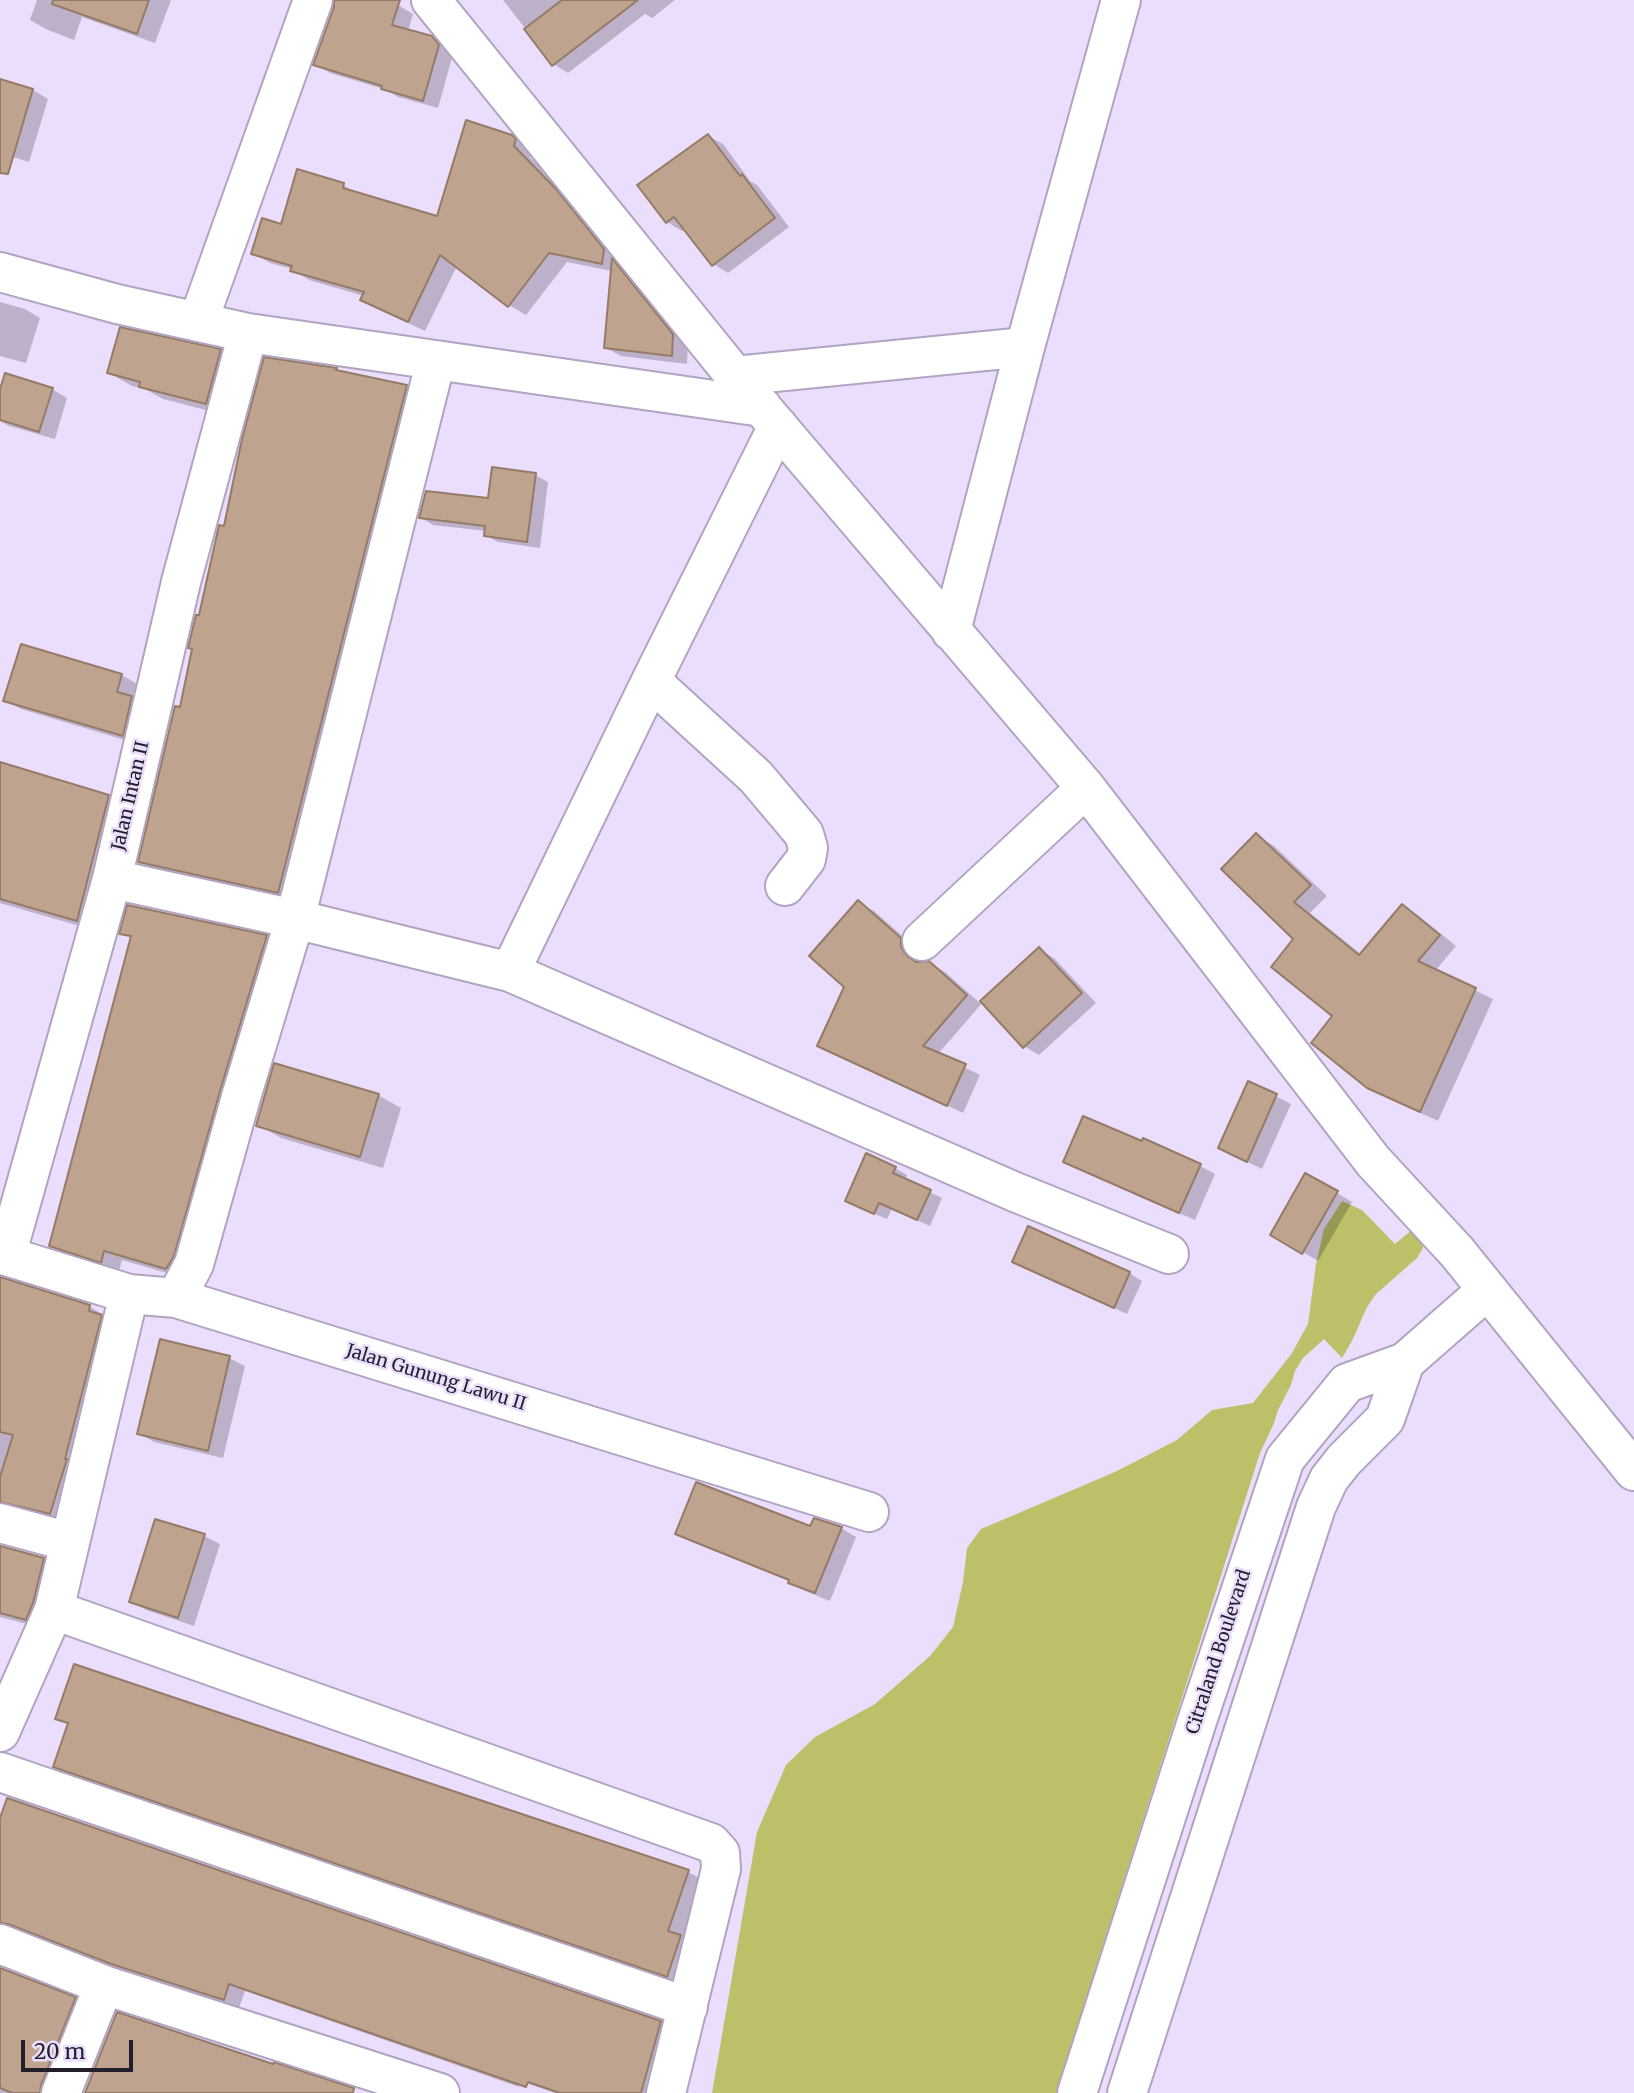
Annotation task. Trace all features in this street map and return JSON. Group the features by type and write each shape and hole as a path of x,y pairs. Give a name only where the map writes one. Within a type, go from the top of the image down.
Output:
{"street":[{"path":"198,322 313,0"},
{"path":"431,0 734,376 1086,788 1373,1161 1457,1252 1634,1471"},
{"path":"951,631 1121,0"},
{"path":"0,272 117,304 247,333 436,360 770,417"},
{"name":"Jalan Intan II","path":"3,1255 112,879 181,582 247,333"},
{"path":"734,376 1026,347"},
{"path":"176,1298 194,1264 295,919 436,360"},
{"path":"510,972 651,681 770,417"},
{"path":"651,681 756,776 804,834 808,848 806,859 785,886"},
{"path":"922,941 1086,788"},
{"path":"112,879 295,919 510,972 1016,1192 1169,1254"},
{"name":"Jalan Gunung Lawu II","path":"3,1255 129,1294 176,1298 869,1512"},
{"name":"Citraland Boulevard","path":"1077,2093 1284,1459 1347,1383 1405,1362 1486,1290"},
{"path":"0,1732 54,1610 129,1294"},
{"name":"Citraland Boulevard","path":"1127,2093 1316,1507 1329,1479 1385,1419 1405,1362"},
{"path":"0,1523 70,1542"},
{"path":"54,1610 711,1843 720,1853 722,1869 666,2093"},
{"path":"0,1772 688,2007"},
{"path":"0,1944 104,1985 440,2093"},
{"path":"61,2093 104,1985"},
{"path":"1108,2000 1153,2015"}],"shaded area":[{"path":"1342,1201 1362,1210 1395,1244 1413,1229 1422,1239 1423,1248 1417,1258 1376,1294 1342,1358 1324,1339 1303,1358 1278,1410 1260,1453 1056,2093 712,2093 757,1832 786,1765 815,1737 875,1704 930,1656 953,1627 967,1548 981,1529 1115,1472 1177,1440 1212,1410 1253,1403 1292,1353 1308,1324 1324,1229"}],"building":[{"path":"53,0 149,0 137,34 52,4"},
{"path":"334,0 400,0 392,25 432,36 439,45 423,101 313,65 334,7"},
{"path":"562,0 638,0 552,66 524,29"},
{"path":"0,79 33,89 8,174 0,173"},
{"path":"466,120 512,135 516,139 514,146 556,189 604,249 602,264 549,253 508,307 440,255 408,322 360,300 364,292 290,271 292,266 251,254 262,218 281,224 297,169 344,183 343,188 437,216"},
{"path":"708,134 775,218 712,266 674,217 666,223 637,185"},
{"path":"612,258 673,334 672,356 604,348"},
{"path":"120,327 221,349 206,404 139,387 140,382 107,373"},
{"path":"264,357 337,368 336,370 407,385 278,893 138,862 175,706 180,707 192,649 188,648 196,615 199,615 219,525 224,526 242,439"},
{"path":"5,373 53,388 39,432 0,420 0,389"},
{"path":"492,467 536,473 527,542 484,536 485,526 419,518 426,491 488,498"},
{"path":"21,644 122,674 117,692 132,696 123,736 3,701"},
{"path":"0,762 109,795 77,921 0,899"},
{"path":"1256,833 1311,885 1294,902 1359,955 1402,904 1440,935 1418,961 1476,988 1420,1112 1367,1088 1311,1043 1332,1016 1271,967 1293,939 1221,869"},
{"path":"858,900 901,938 901,947 907,956 916,962 929,961 967,995 923,1046 966,1064 947,1106 817,1046 844,987 809,956"},
{"path":"127,905 267,935 174,1256 166,1269 104,1251 101,1263 49,1246 131,936 119,934"},
{"path":"1039,947 1082,993 1023,1048 980,1001"},
{"path":"274,1063 379,1094 360,1157 256,1126"},
{"path":"1248,1081 1277,1094 1247,1162 1218,1148"},
{"path":"1083,1116 1142,1141 1143,1138 1201,1164 1179,1213 1063,1162"},
{"path":"866,1153 896,1167 893,1173 931,1190 917,1220 879,1203 874,1214 845,1201"},
{"path":"1305,1173 1338,1191 1302,1254 1270,1235"},
{"path":"1028,1226 1130,1272 1114,1308 1012,1262"},
{"path":"0,1277 90,1305 89,1311 102,1315 67,1459 50,1514 0,1502 0,1477 13,1435 0,1432"},
{"path":"160,1339 230,1356 208,1451 137,1434"},
{"path":"696,1482 810,1526 814,1518 842,1527 815,1593 675,1534"},
{"path":"155,1519 205,1534 178,1618 129,1602"},
{"path":"0,1546 44,1558 26,1620 0,1613"},
{"path":"74,1664 689,1870 668,1931 681,1935 667,1977 53,1767 68,1723 55,1719"},
{"path":"7,1798 661,2021 641,2093 560,2093 528,2082 526,2087 229,1984 224,2000 111,1964 0,1923 0,1818"},
{"path":"0,1968 76,1997 40,2093 12,2093 0,2088"},
{"path":"117,2012 354,2088 353,2093 85,2093"}]}
